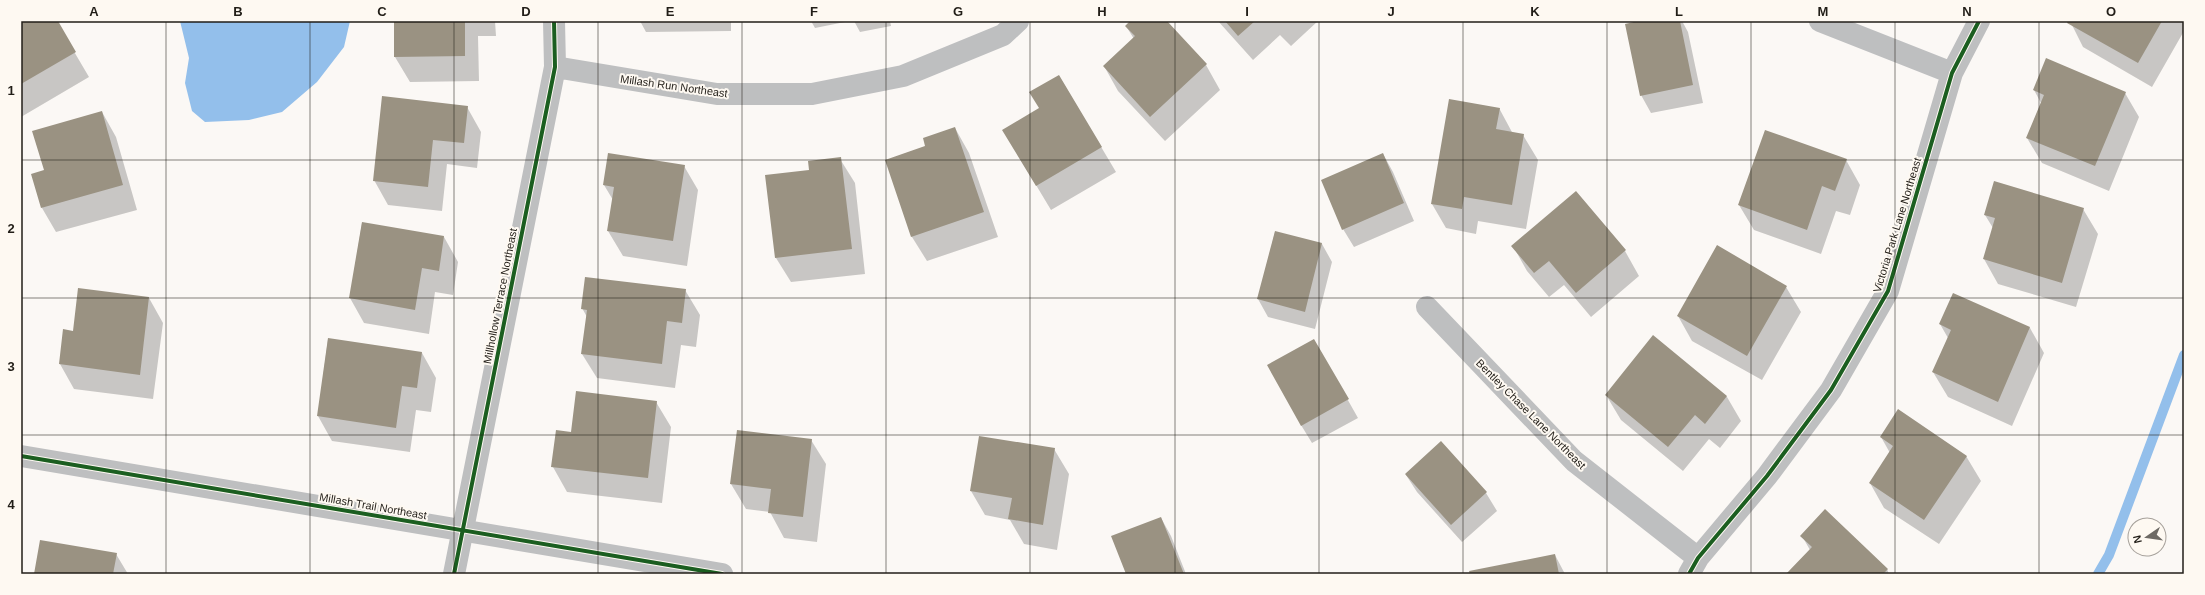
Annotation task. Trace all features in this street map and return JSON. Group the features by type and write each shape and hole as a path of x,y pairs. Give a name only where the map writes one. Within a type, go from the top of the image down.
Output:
{"street":[{"name":"Millhollow Terrace Northeast","path":"454,574 555,68 554,21"},
{"name":"Millash Run Northeast","path":"555,68 717,94 812,94 903,76 1003,35 1018,21"},
{"path":"1820,21 1952,73"},
{"name":"Victoria Park Lane Northeast","path":"1694,566 1767,476 1831,390 1888,291 1952,73 1979,21"},
{"name":"Bentley Chase Lane Northeast","path":"1427,307 1574,461 1694,566"},
{"name":"Millash Trail Northeast","path":"21,456 722,574"}],"water":[{"path":"180,21 350,21 344,47 317,82 282,112 249,120 205,122 192,111 185,83 189,58"}],"building":[{"path":"21,21 58,21 76,52 21,84"},
{"path":"394,21 465,21 465,56 394,57"},
{"path":"1130,21 1167,21 1207,64 1150,117 1103,66 1135,36 1125,26"},
{"path":"1225,21 1255,21 1238,36"},
{"path":"1638,21 1680,21 1693,85 1640,96 1625,24"},
{"path":"2068,21 2162,21 2138,63 2067,23"},
{"path":"2046,58 2126,92 2095,166 2026,138 2044,95 2033,90"},
{"path":"1059,75 1102,147 1036,186 1002,130 1039,108 1029,92"},
{"path":"382,96 468,106 464,143 433,140 428,187 373,181"},
{"path":"1449,99 1500,108 1496,129 1524,134 1512,205 1464,197 1462,209 1431,204"},
{"path":"102,111 123,185 41,208 31,174 44,170 32,131"},
{"path":"955,127 984,212 911,237 885,160 925,146 923,138"},
{"path":"1765,130 1847,159 1835,191 1822,186 1807,230 1738,205"},
{"path":"608,153 685,165 673,241 607,231 614,187 603,185"},
{"path":"1383,153 1404,203 1342,230 1321,180"},
{"path":"841,157 852,249 775,258 765,175 809,170 808,161"},
{"path":"1994,181 2084,208 2062,283 1983,259 1995,218 1984,215"},
{"path":"1576,191 1626,250 1576,293 1549,261 1534,273 1511,246"},
{"path":"362,222 444,236 439,271 422,268 415,310 349,298"},
{"path":"1275,231 1322,243 1305,312 1257,299"},
{"path":"1717,245 1787,286 1747,356 1677,316"},
{"path":"585,277 686,289 682,323 667,321 662,364 581,354 587,310 581,309"},
{"path":"78,288 149,297 140,375 59,364 63,329 73,331"},
{"path":"1953,293 2030,327 1998,402 1932,372 1951,330 1939,324"},
{"path":"1653,335 1727,396 1705,424 1695,415 1668,447 1605,395"},
{"path":"328,338 422,352 417,388 402,386 396,428 317,416"},
{"path":"1314,339 1349,399 1301,426 1267,365"},
{"path":"576,391 657,401 648,478 551,467 556,430 571,432"},
{"path":"1898,409 1967,456 1924,520 1869,483 1893,446 1880,437"},
{"path":"737,430 812,439 803,517 768,513 771,489 730,484"},
{"path":"979,436 1055,448 1043,525 1008,519 1012,498 970,491"},
{"path":"1441,441 1487,492 1451,525 1405,474"},
{"path":"1825,509 1888,569 1883,574 1786,574 1812,547 1800,536"},
{"path":"1161,517 1184,574 1126,574 1111,536"},
{"path":"40,540 117,553 113,574 34,574"},
{"path":"1555,554 1559,574 1470,574 1469,571"}],"waterway":[{"path":"2098,574 2109,555 2184,355"}],"cycle path":[{"path":"454,574 555,67 554,21"},
{"path":"1689,574 1698,558 1767,476 1831,390 1888,291 1952,73 1979,21"},
{"path":"21,456 722,574"}]}
